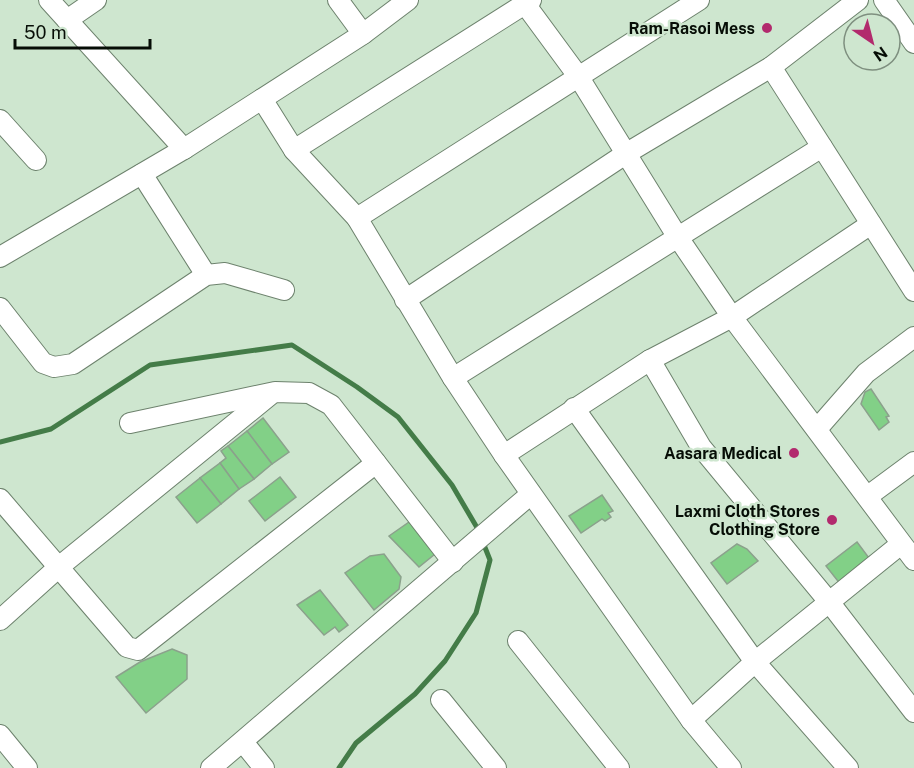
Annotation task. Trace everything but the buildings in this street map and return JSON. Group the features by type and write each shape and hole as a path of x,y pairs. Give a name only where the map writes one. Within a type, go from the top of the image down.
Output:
{"street":[{"path":"49,0 184,149"},
{"path":"67,20 96,0"},
{"path":"338,0 363,34"},
{"path":"0,257 184,149 363,34 408,0"},
{"path":"357,218 699,0"},
{"path":"405,300 627,153 771,67 858,0"},
{"path":"884,0 914,43"},
{"path":"294,150 528,2 578,76 677,236 732,317 914,560"},
{"path":"771,67 914,291"},
{"path":"262,99 294,150 357,218 453,378 504,455 691,720 731,768"},
{"path":"0,120 36,160"},
{"path":"453,378 822,147"},
{"path":"141,174 206,275"},
{"path":"504,455 650,360 732,317 871,224"},
{"path":"0,308 44,363 63,367 73,364 206,275 225,273 284,290"},
{"path":"817,429 867,374 914,337"},
{"path":"650,360 701,447 830,603 914,712"},
{"path":"0,620 60,566 275,392"},
{"path":"130,423 275,392 309,393 331,405 453,562"},
{"path":"574,408 755,662 848,768"},
{"path":"868,496 914,462"},
{"path":"0,499 128,647 138,650 376,463"},
{"path":"211,768 531,494"},
{"path":"691,720 755,662 901,544"},
{"path":"518,641 619,768"},
{"path":"441,700 496,768"},
{"path":"0,735 27,768"},
{"path":"243,742 264,768"}],"waterway":[{"path":"0,442 51,429 150,365 292,345 398,417 452,485 479,531"},
{"path":"339,768 356,743 415,694 445,661 476,613 490,560 482,540"}],"place":[{"name":"Ram-Rasoi Mess","path":"767,28"},
{"name":"Aasara Medical","path":"794,453"},
{"name":"Laxmi Cloth Stores Clothing Store","path":"832,520"}]}
